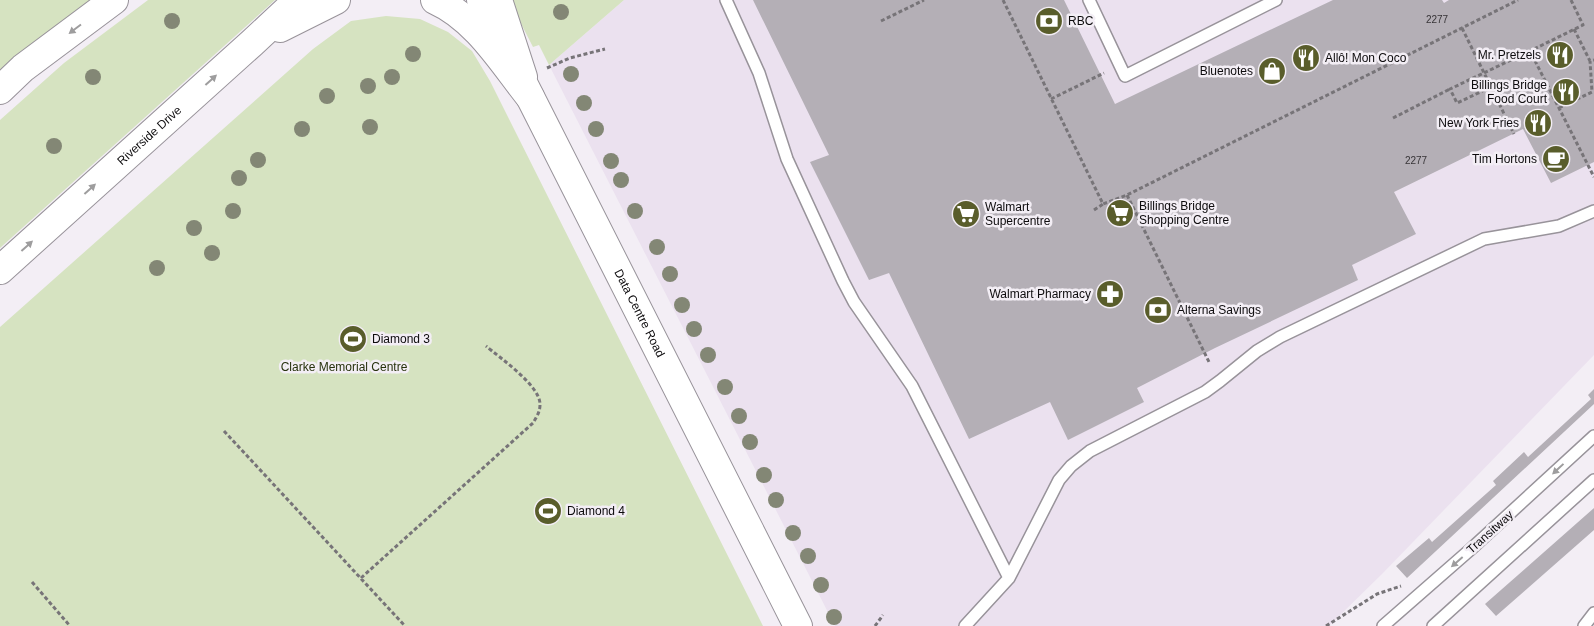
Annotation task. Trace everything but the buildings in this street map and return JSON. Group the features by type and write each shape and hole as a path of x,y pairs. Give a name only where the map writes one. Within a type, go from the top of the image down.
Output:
{"main road":[{"path":"0,90 23,68 114,0"},
{"name":"Riverside Drive","path":"0,270 298,0"},
{"path":"252,43 336,0"},
{"path":"435,0 449,6 465,19 527,88"},
{"name":"Data Centre Road","path":"481,0 798,626"},
{"path":"498,0 527,88"}],"lane":[{"path":"726,0 759,74 787,159 843,281 854,302 912,386 1010,578"},
{"path":"1089,0 1125,76 1276,0"},
{"path":"965,626 1010,578 1059,480 1071,466 1090,451 1205,392 1257,351 1280,337 1450,255 1484,239 1559,226 1594,211"},
{"name":"Transitway","path":"1383,626 1471,549 1594,436"},
{"path":"1433,626 1594,480"},
{"path":"1584,626 1594,613"}],"path":[{"path":"881,21 924,0"},
{"path":"1003,0 1103,204"},
{"path":"1506,0 1509,4"},
{"path":"1094,210 1518,0"},
{"path":"1393,118 1583,24 1571,0"},
{"path":"1462,28 1514,134"},
{"path":"1559,108 1592,92 1592,60 1574,29"},
{"path":"527,88 570,58 606,49"},
{"path":"1530,51 1594,177"},
{"path":"1051,99 1104,73"},
{"path":"1450,89 1457,103 1491,87"},
{"path":"1127,195 1209,362"},
{"path":"361,578 533,424 540,405 539,397 533,387 486,346"},
{"path":"224,431 406,626"},
{"path":"32,582 70,626"},
{"path":"1326,626 1377,594 1404,585"},
{"path":"875,626 883,614"}],"shaded area":[{"name":"Billings Bridge Shopping Centre","path":"624,0 1594,0 1594,355 1383,573 1329,626 835,626 549,65"}],"green space":[{"path":"0,0 114,0 0,90"},
{"path":"148,0 275,0 0,248 0,120 64,63"},
{"path":"509,0 624,0 549,65 539,45 533,47"},
{"name":"Clarke Memorial Centre","path":"386,16 420,19 448,32 472,51 490,81 763,626 0,626 0,327 313,49 351,21"}],"place":[{"name":"RBC","path":"1049,21"},
{"name":"Mr. Pretzels","path":"1560,55"},
{"name":"Allô! Mon Coco","path":"1306,58"},
{"name":"Bluenotes","path":"1272,71"},
{"name":"Billings Bridge Food Court","path":"1566,92"},
{"name":"New York Fries","path":"1538,123"},
{"name":"Tim Hortons","path":"1556,159"},
{"name":"Billings Bridge Shopping Centre","path":"1120,213"},
{"name":"Walmart Supercentre","path":"966,214"},
{"name":"Walmart Pharmacy","path":"1110,294"},
{"name":"Alterna Savings","path":"1158,310"},
{"name":"Diamond 3","path":"353,339"},
{"name":"Diamond 4","path":"548,511"}]}
